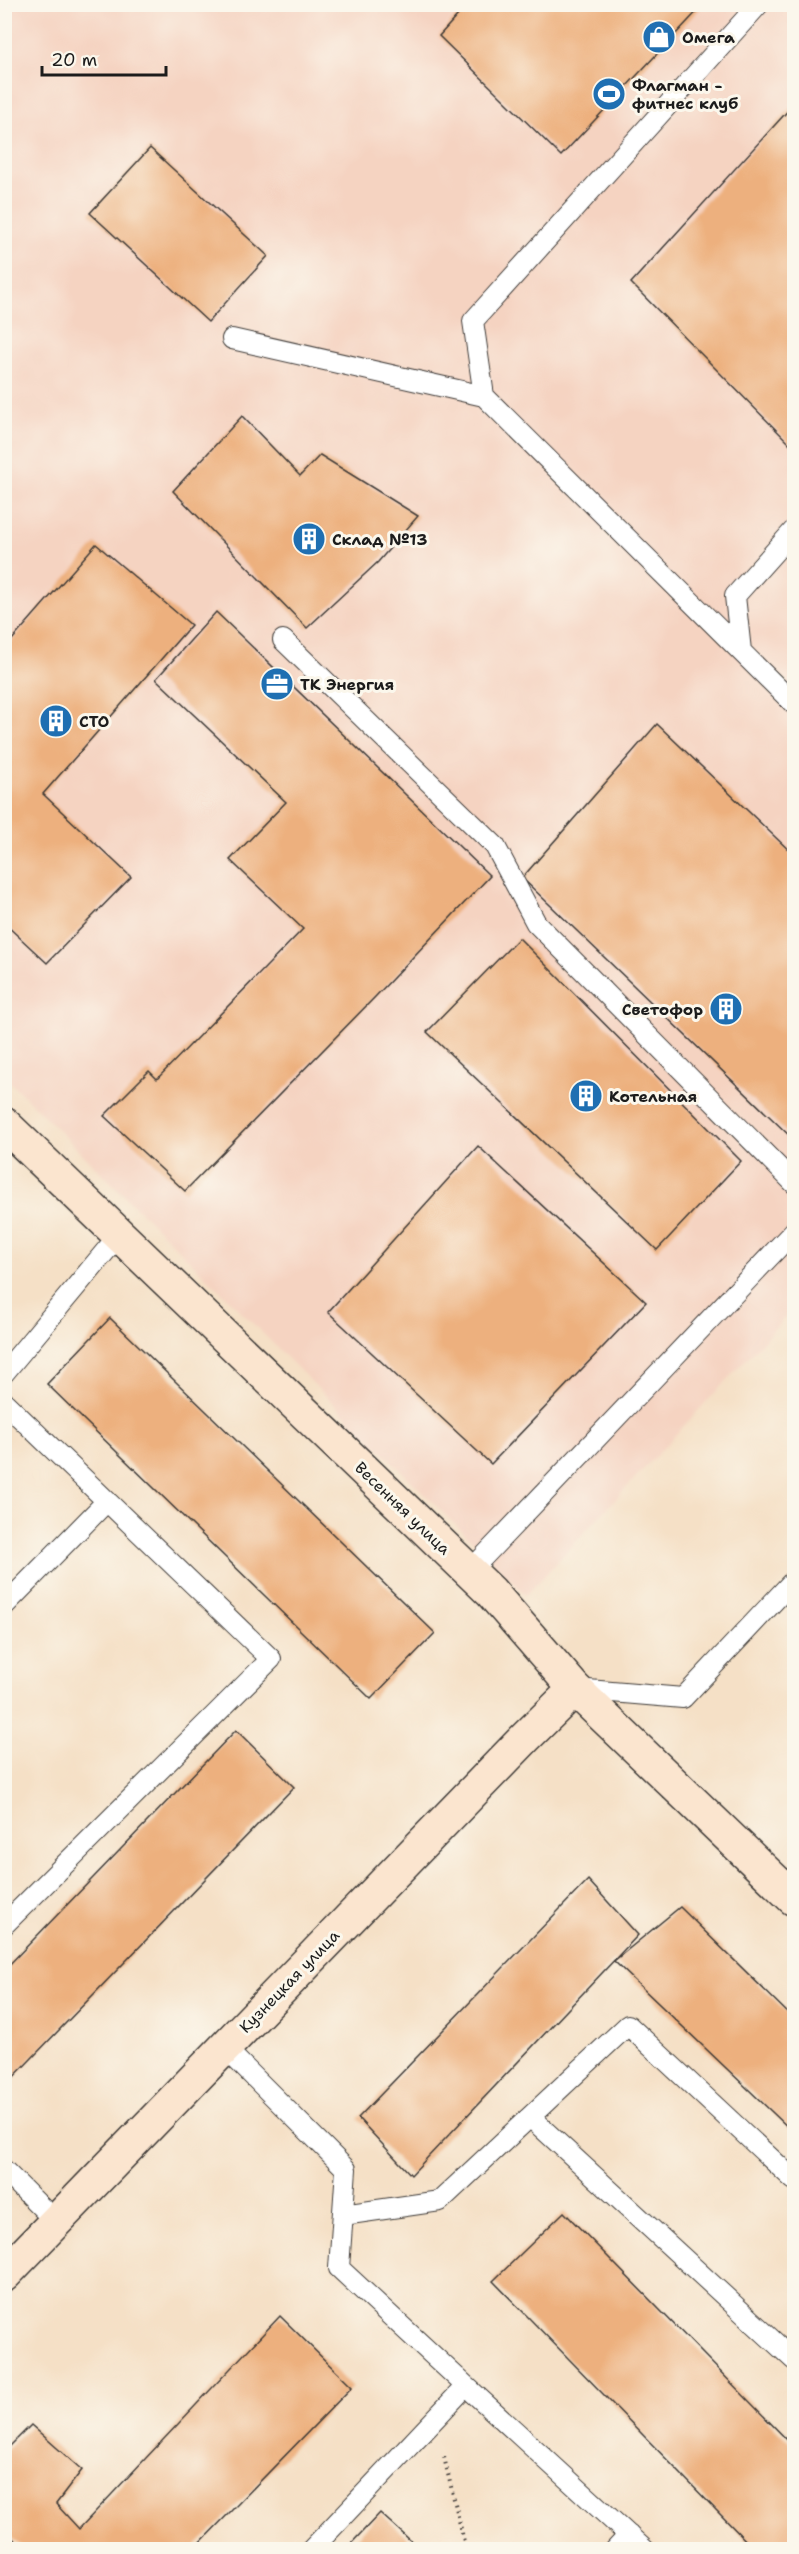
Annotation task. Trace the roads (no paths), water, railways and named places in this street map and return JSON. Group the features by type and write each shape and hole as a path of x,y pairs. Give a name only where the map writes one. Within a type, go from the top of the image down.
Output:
{"main road":[{"name":"Весенняя улица","path":"4,1124 491,1592 575,1689 795,1899"},
{"name":"Кузнецкая улица","path":"4,2275 575,1689"}],"lane":[{"path":"484,396 473,321 759,4"},
{"path":"232,339 484,396 795,704"},
{"path":"741,651 735,596 795,530"},
{"path":"283,640 495,846 536,923 795,1183"},
{"path":"469,1572 795,1231"},
{"path":"4,1373 119,1235"},
{"path":"4,1402 271,1659 4,1925"},
{"path":"4,1606 106,1502"},
{"path":"575,1689 683,1698 793,1583"},
{"path":"343,2215 440,2201 628,2025 795,2180"},
{"path":"225,2048 346,2169 339,2268 645,2550"},
{"path":"530,2117 795,2360"},
{"path":"4,2170 56,2222"},
{"path":"311,2550 466,2386"},
{"path":"615,2550 629,2535"}],"place":[{"name":"Омега","path":"659,37"},
{"name":"Флагман - фитнес клуб","path":"609,94"},
{"name":"Склад №13","path":"309,539"},
{"name":"ТК Энергия","path":"277,684"},
{"name":"СТО","path":"56,721"},
{"name":"Светофор","path":"726,1009"},
{"name":"Котельная","path":"586,1096"}]}
